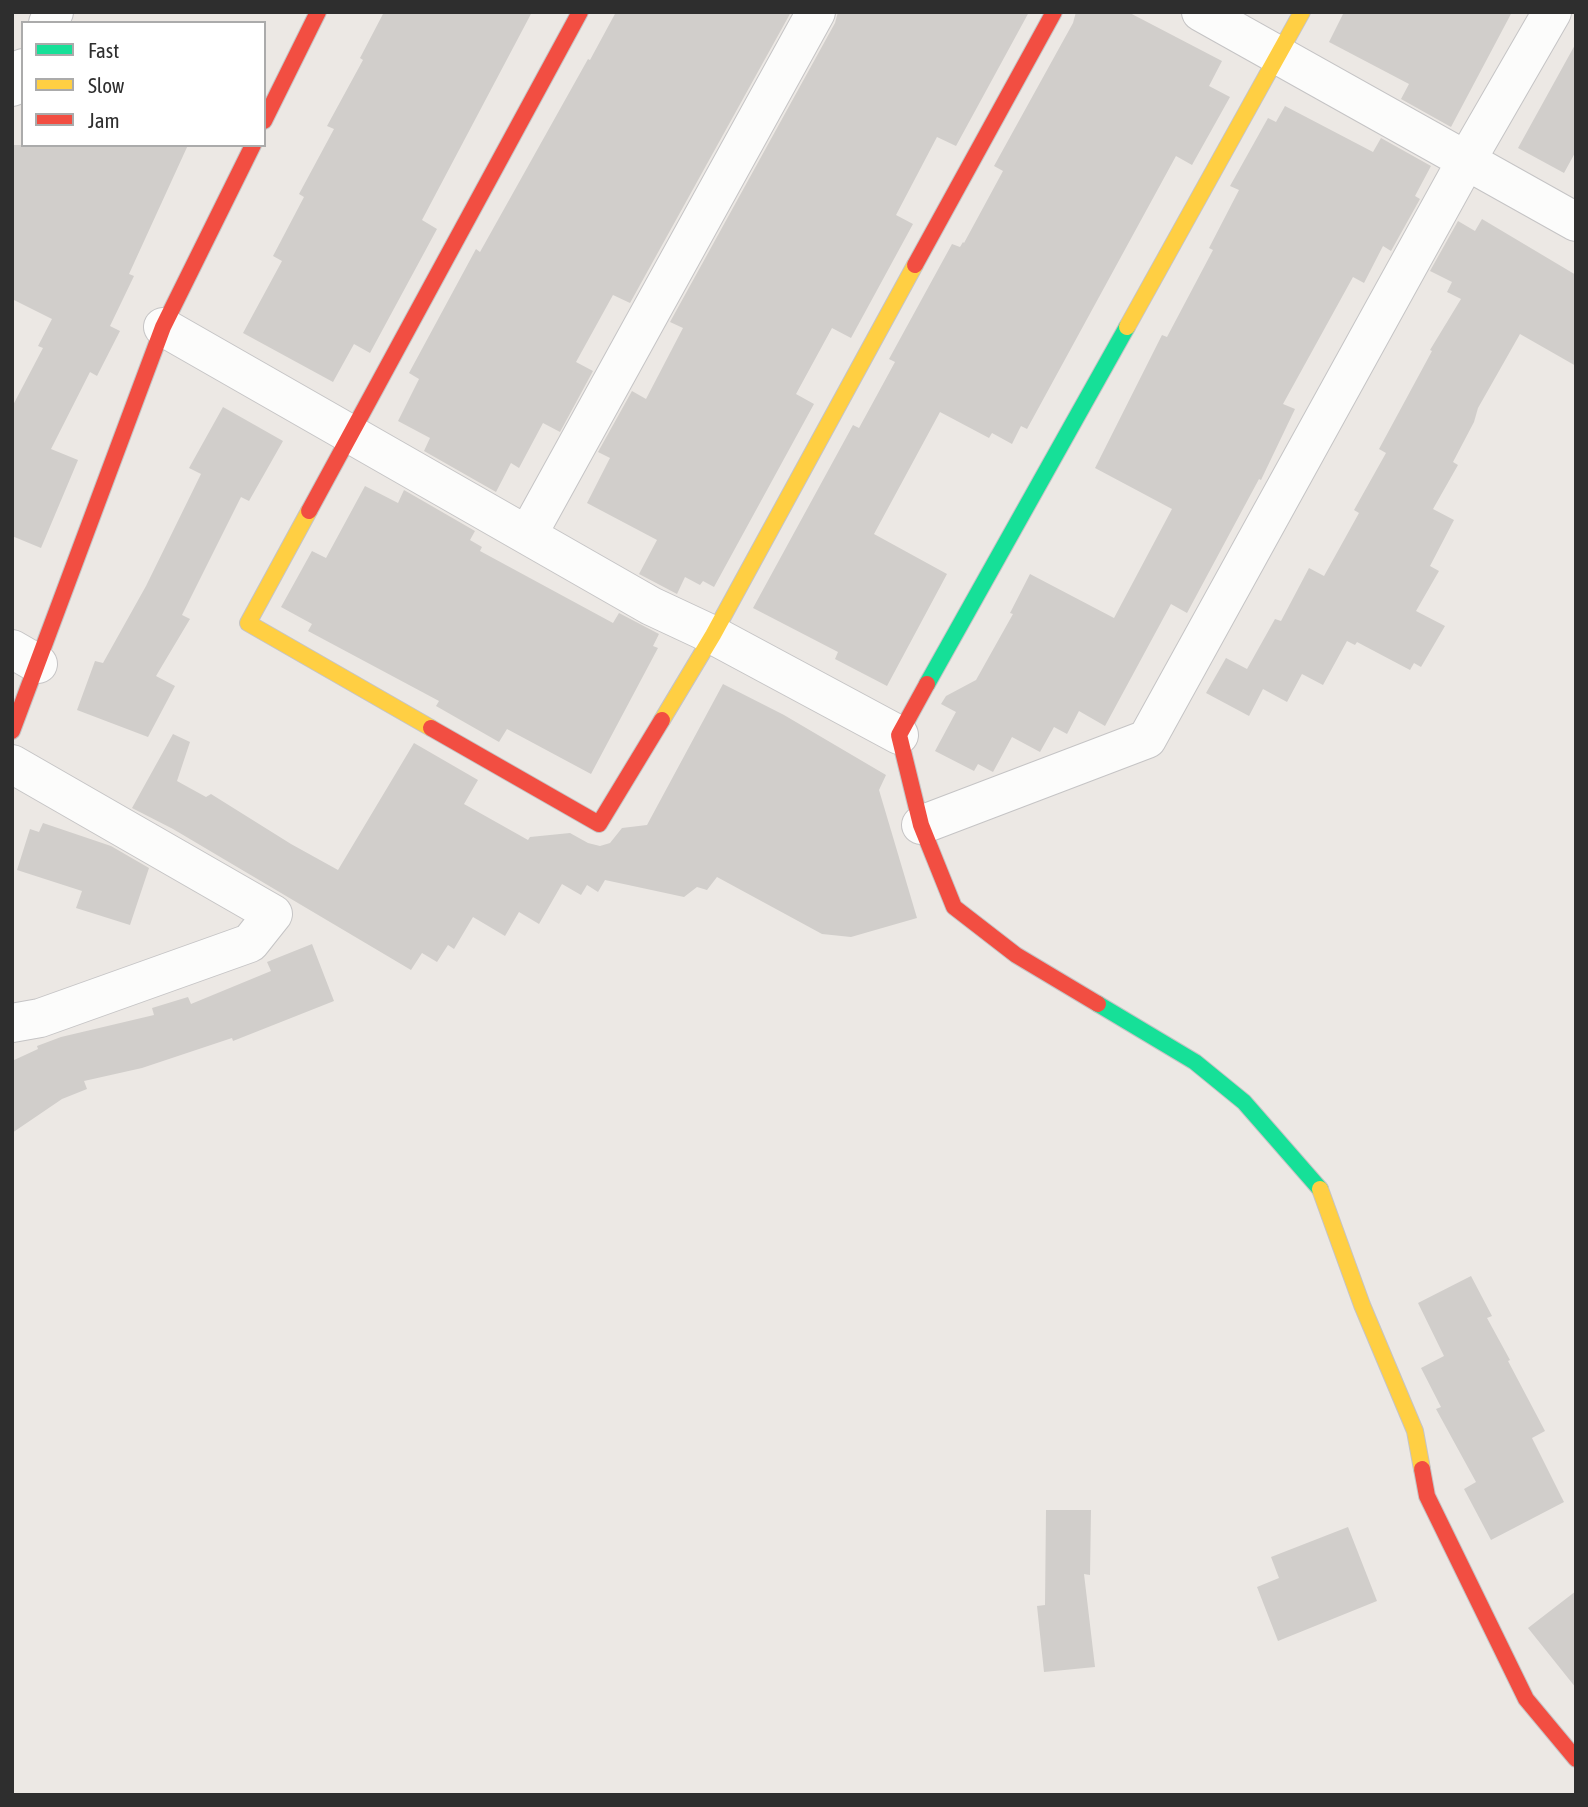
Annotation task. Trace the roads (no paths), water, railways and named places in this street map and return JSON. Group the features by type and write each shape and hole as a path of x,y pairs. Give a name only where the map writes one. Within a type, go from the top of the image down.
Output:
{"street":[{"path":"266,117 318,12"},
{"path":"580,12 248,623 599,824 713,635 1054,12"},
{"path":"528,534 816,12"},
{"path":"1201,12 1576,222"},
{"path":"1302,12 899,735 921,825 954,907 1016,955 1195,1062 1244,1102 1323,1193 1362,1305 1415,1431 1427,1496 1526,1699 1576,1759"},
{"path":"921,825 1147,739 1466,161 1552,12"},
{"path":"12,87 21,71"},
{"path":"12,731 25,657 163,327 252,147"},
{"path":"163,327 650,606 713,635 899,735"},
{"path":"12,764 273,914 250,943 40,1018 12,1023"}]}
